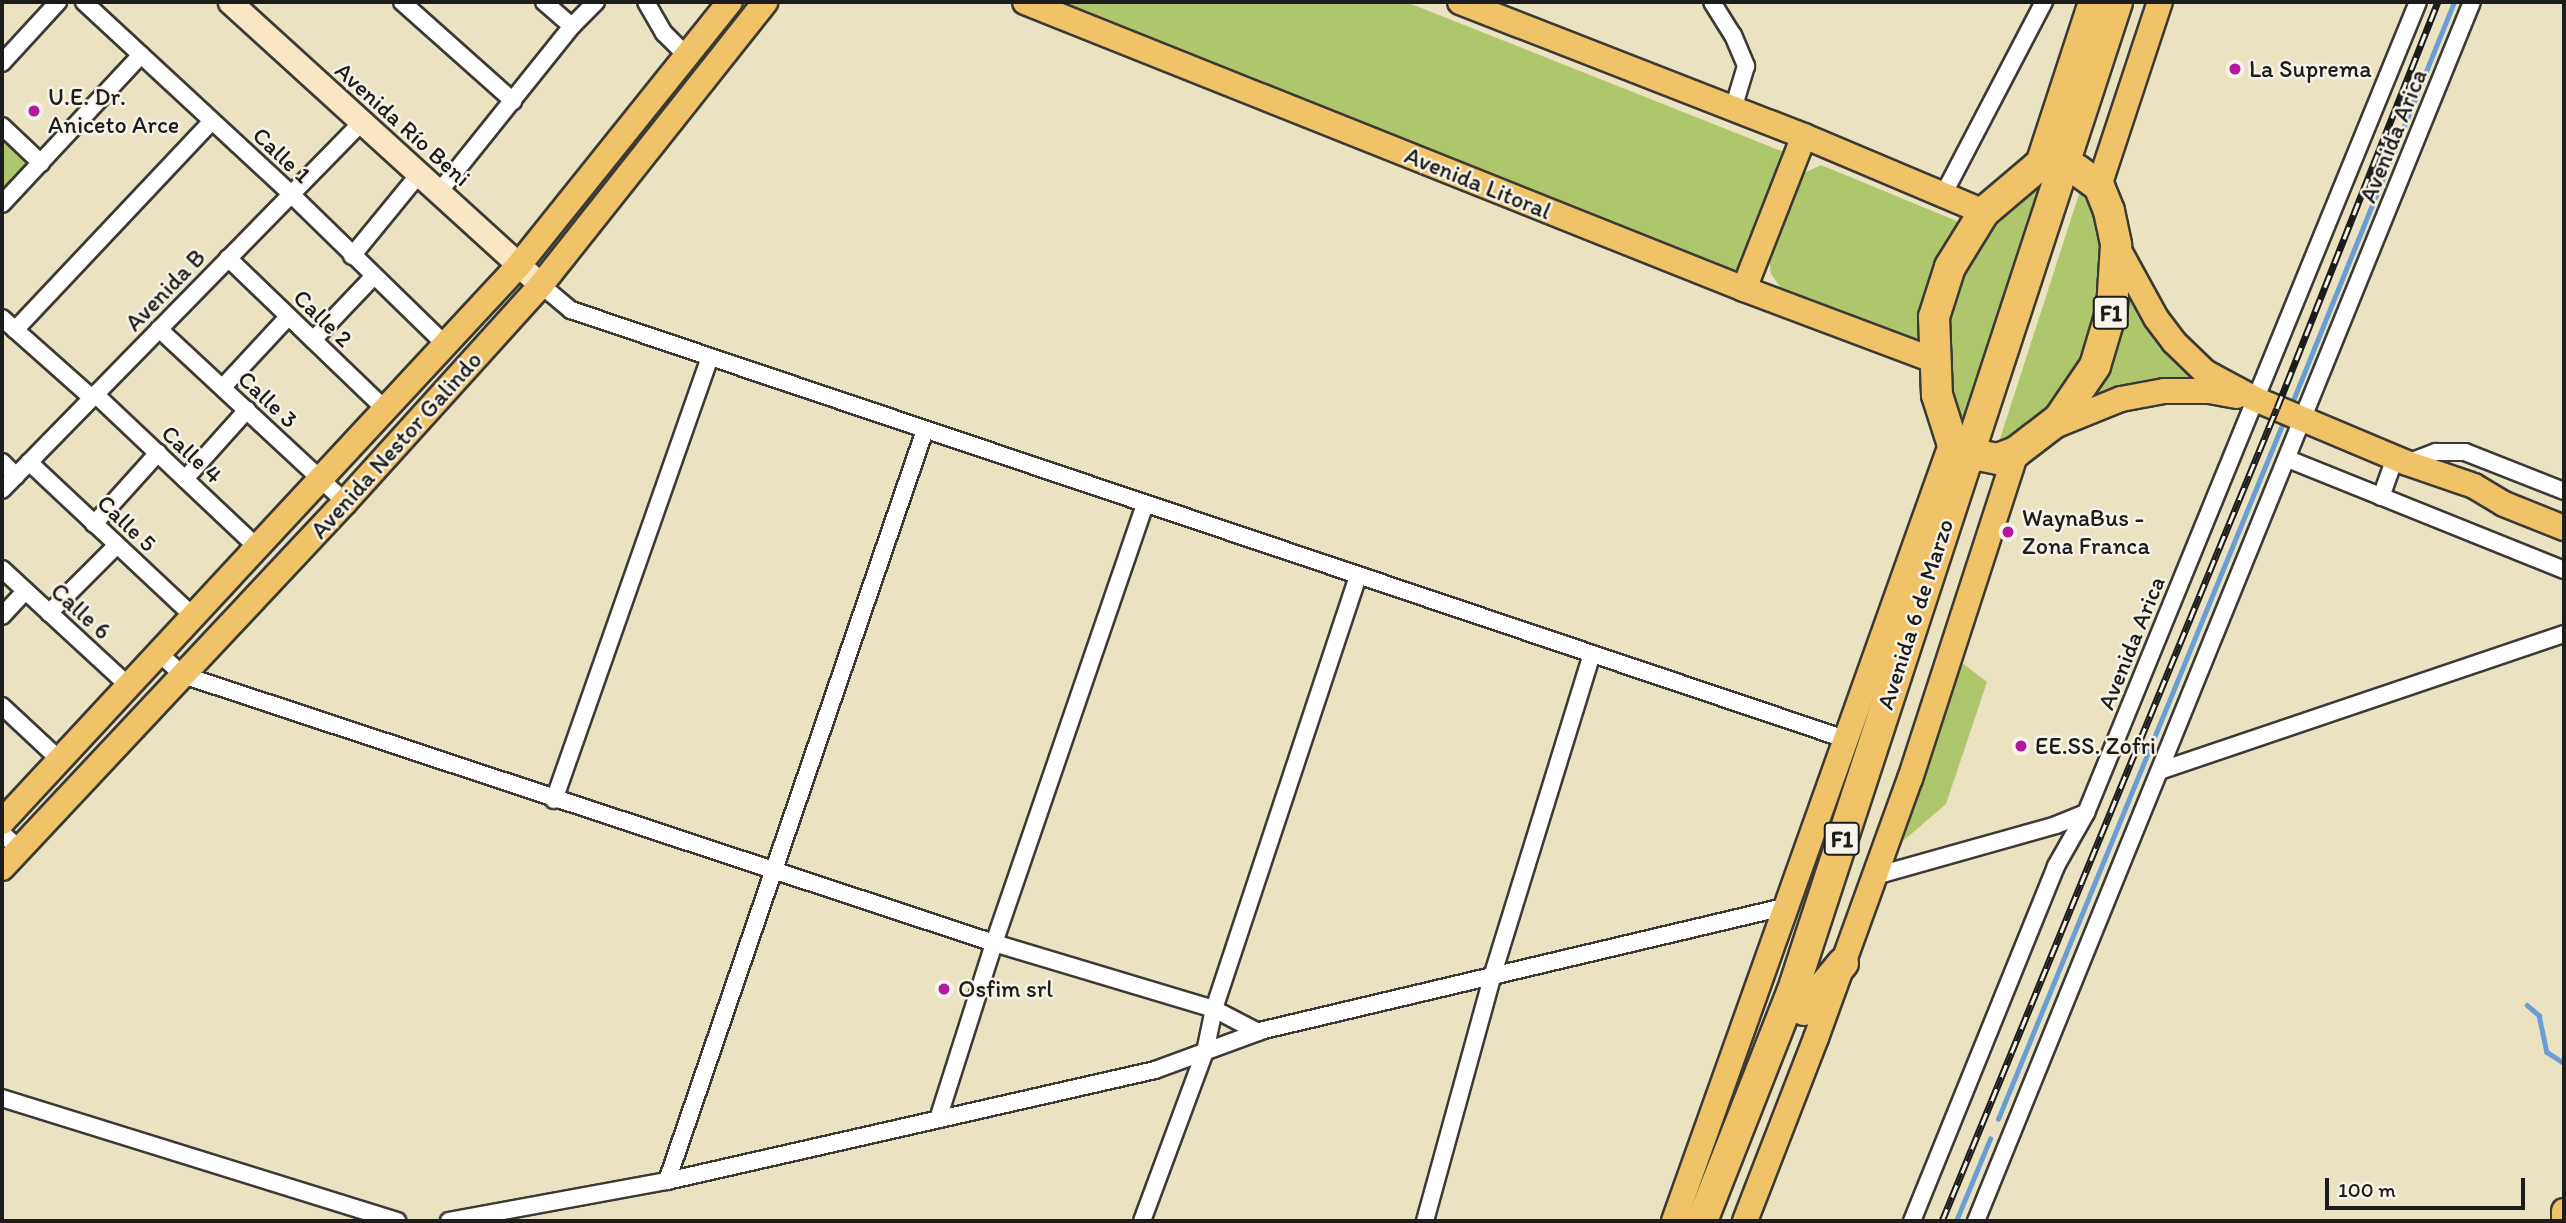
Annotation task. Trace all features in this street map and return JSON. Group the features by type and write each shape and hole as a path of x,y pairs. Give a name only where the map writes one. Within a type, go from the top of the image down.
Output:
{"highway":[{"name":"Avenida 6 de Marzo","path":"2069,172 2117,2"},
{"name":"Avenida 6 de Marzo","path":"1702,1221 1792,993 1968,450 2069,172 2135,2"},
{"name":"F1","path":"2069,172 2109,211 2116,245 2112,309 2104,342 2082,386 2052,427 2016,452 1998,459 1968,450 1937,395 1933,360 1934,317 1950,267 1984,212 2069,172"},
{"name":"Avenida 6 de Marzo","path":"1722,1221 1775,1091 1804,1010 1968,450"},
{"path":"1804,1010 1843,963"}],"main road":[{"name":"Avenida Nestor Galindo","path":"2,822 387,411 519,265 730,2"},
{"name":"Avenida Nestor Galindo","path":"2,867 10,841 183,675 345,502 541,285 765,2"},
{"name":"Avenida Litoral","path":"1025,2 1744,289 1933,360"},
{"path":"1460,2 1804,136 1984,212"},
{"name":"Avenida 6 de Marzo","path":"2069,172 2091,2"},
{"name":"Avenida 6 de Marzo","path":"2069,172 2160,2"},
{"path":"1744,289 1804,136"},
{"path":"2116,245 2156,318 2174,342 2205,372 2255,399 2401,461 2434,481 2471,496 2504,503 2564,528"},
{"path":"2052,427 2121,399 2164,391 2209,391 2255,399"},
{"name":"Avenida 6 de Marzo","path":"1674,1221 1847,740 1968,450"},
{"name":"Avenida 6 de Marzo","path":"1745,1221 1910,779 2016,452"},
{"path":"2564,1211 2564,1221"}],"street":[{"path":"2,63 58,2"},
{"name":"Calle 1","path":"84,2 291,194 446,345"},
{"name":"Avenida Río Beni","path":"230,2 541,285"},
{"path":"402,2 513,101"},
{"path":"544,2 572,26"},
{"path":"439,192 572,26 596,2"},
{"path":"646,2 664,33 687,56"},
{"path":"1712,2 1733,35 1746,66 1732,109"},
{"path":"1943,195 2044,2"},
{"name":"Avenida Arica","path":"1912,1221 2056,866 2086,813 2418,2"},
{"name":"Avenida Arica","path":"1976,1221 2472,2"},
{"path":"2,204 141,55"},
{"path":"15,330 212,121"},
{"name":"Avenida B","path":"2,490 362,122"},
{"path":"2,126 41,163"},
{"path":"352,256 419,174"},
{"name":"Calle 2","path":"228,258 387,411"},
{"path":"313,340 374,276"},
{"path":"541,285 571,310 1847,740"},
{"path":"223,387 288,317"},
{"name":"Calle 4","path":"2,318 158,453 258,548"},
{"name":"Calle 3","path":"159,329 345,502"},
{"path":"554,800 710,358"},
{"path":"185,479 247,410"},
{"path":"667,1181 925,430"},
{"path":"2381,497 2401,461 2436,452 2465,452 2564,491"},
{"path":"94,524 158,453"},
{"path":"2288,458 2564,570"},
{"path":"2,462 16,476"},
{"name":"Calle 5","path":"29,462 193,616"},
{"path":"938,1119 994,943 1145,504"},
{"path":"49,613 117,544"},
{"name":"Calle 6","path":"2,569 129,686"},
{"path":"1142,1221 1205,1052 1214,1009 1358,576"},
{"path":"2,616 25,591"},
{"path":"2161,769 2564,634"},
{"path":"159,653 183,675 554,800 994,943 1214,1009 1258,1032"},
{"path":"1425,1221 1492,976 1592,654"},
{"path":"2,706 60,760"},
{"path":"1875,876 2056,825 2086,813"},
{"path":"449,1221 667,1181 1155,1070 1258,1032 1788,906"},
{"path":"2,1098 379,1219 397,1221"}],"green space":[{"path":"1063,2 1406,2 1784,152 1736,271"},
{"path":"2,136 28,161 2,190"},
{"path":"1821,165 1964,224 1921,341 1781,288 1771,274 1769,258 1804,173"},
{"path":"2051,174 1961,437 1947,403 1947,304 1982,227"},
{"path":"2082,185 2093,196 2106,260 2093,347 2045,418 1997,448"},
{"path":"2127,279 2203,379 2164,378 2140,382 2081,404"},
{"path":"1961,662 1987,682 1946,804 1903,841"}],"waterway":[{"path":"2292,403 2454,2"},
{"path":"1998,1119 2282,425"},
{"path":"2527,1005 2539,1015 2547,1052 2564,1063"},
{"path":"1956,1221 1990,1139"}],"railway":[{"path":"1942,1221 2277,408 2438,2"}],"place":[{"name":"La Suprema","path":"2235,69"},
{"name":"U.E. Dr. Aniceto Arce","path":"34,111"},
{"name":"WaynaBus - Zona Franca","path":"2008,532"},
{"name":"EE.SS. Zofri","path":"2021,746"},
{"name":"Osfim srl","path":"944,989"}]}
